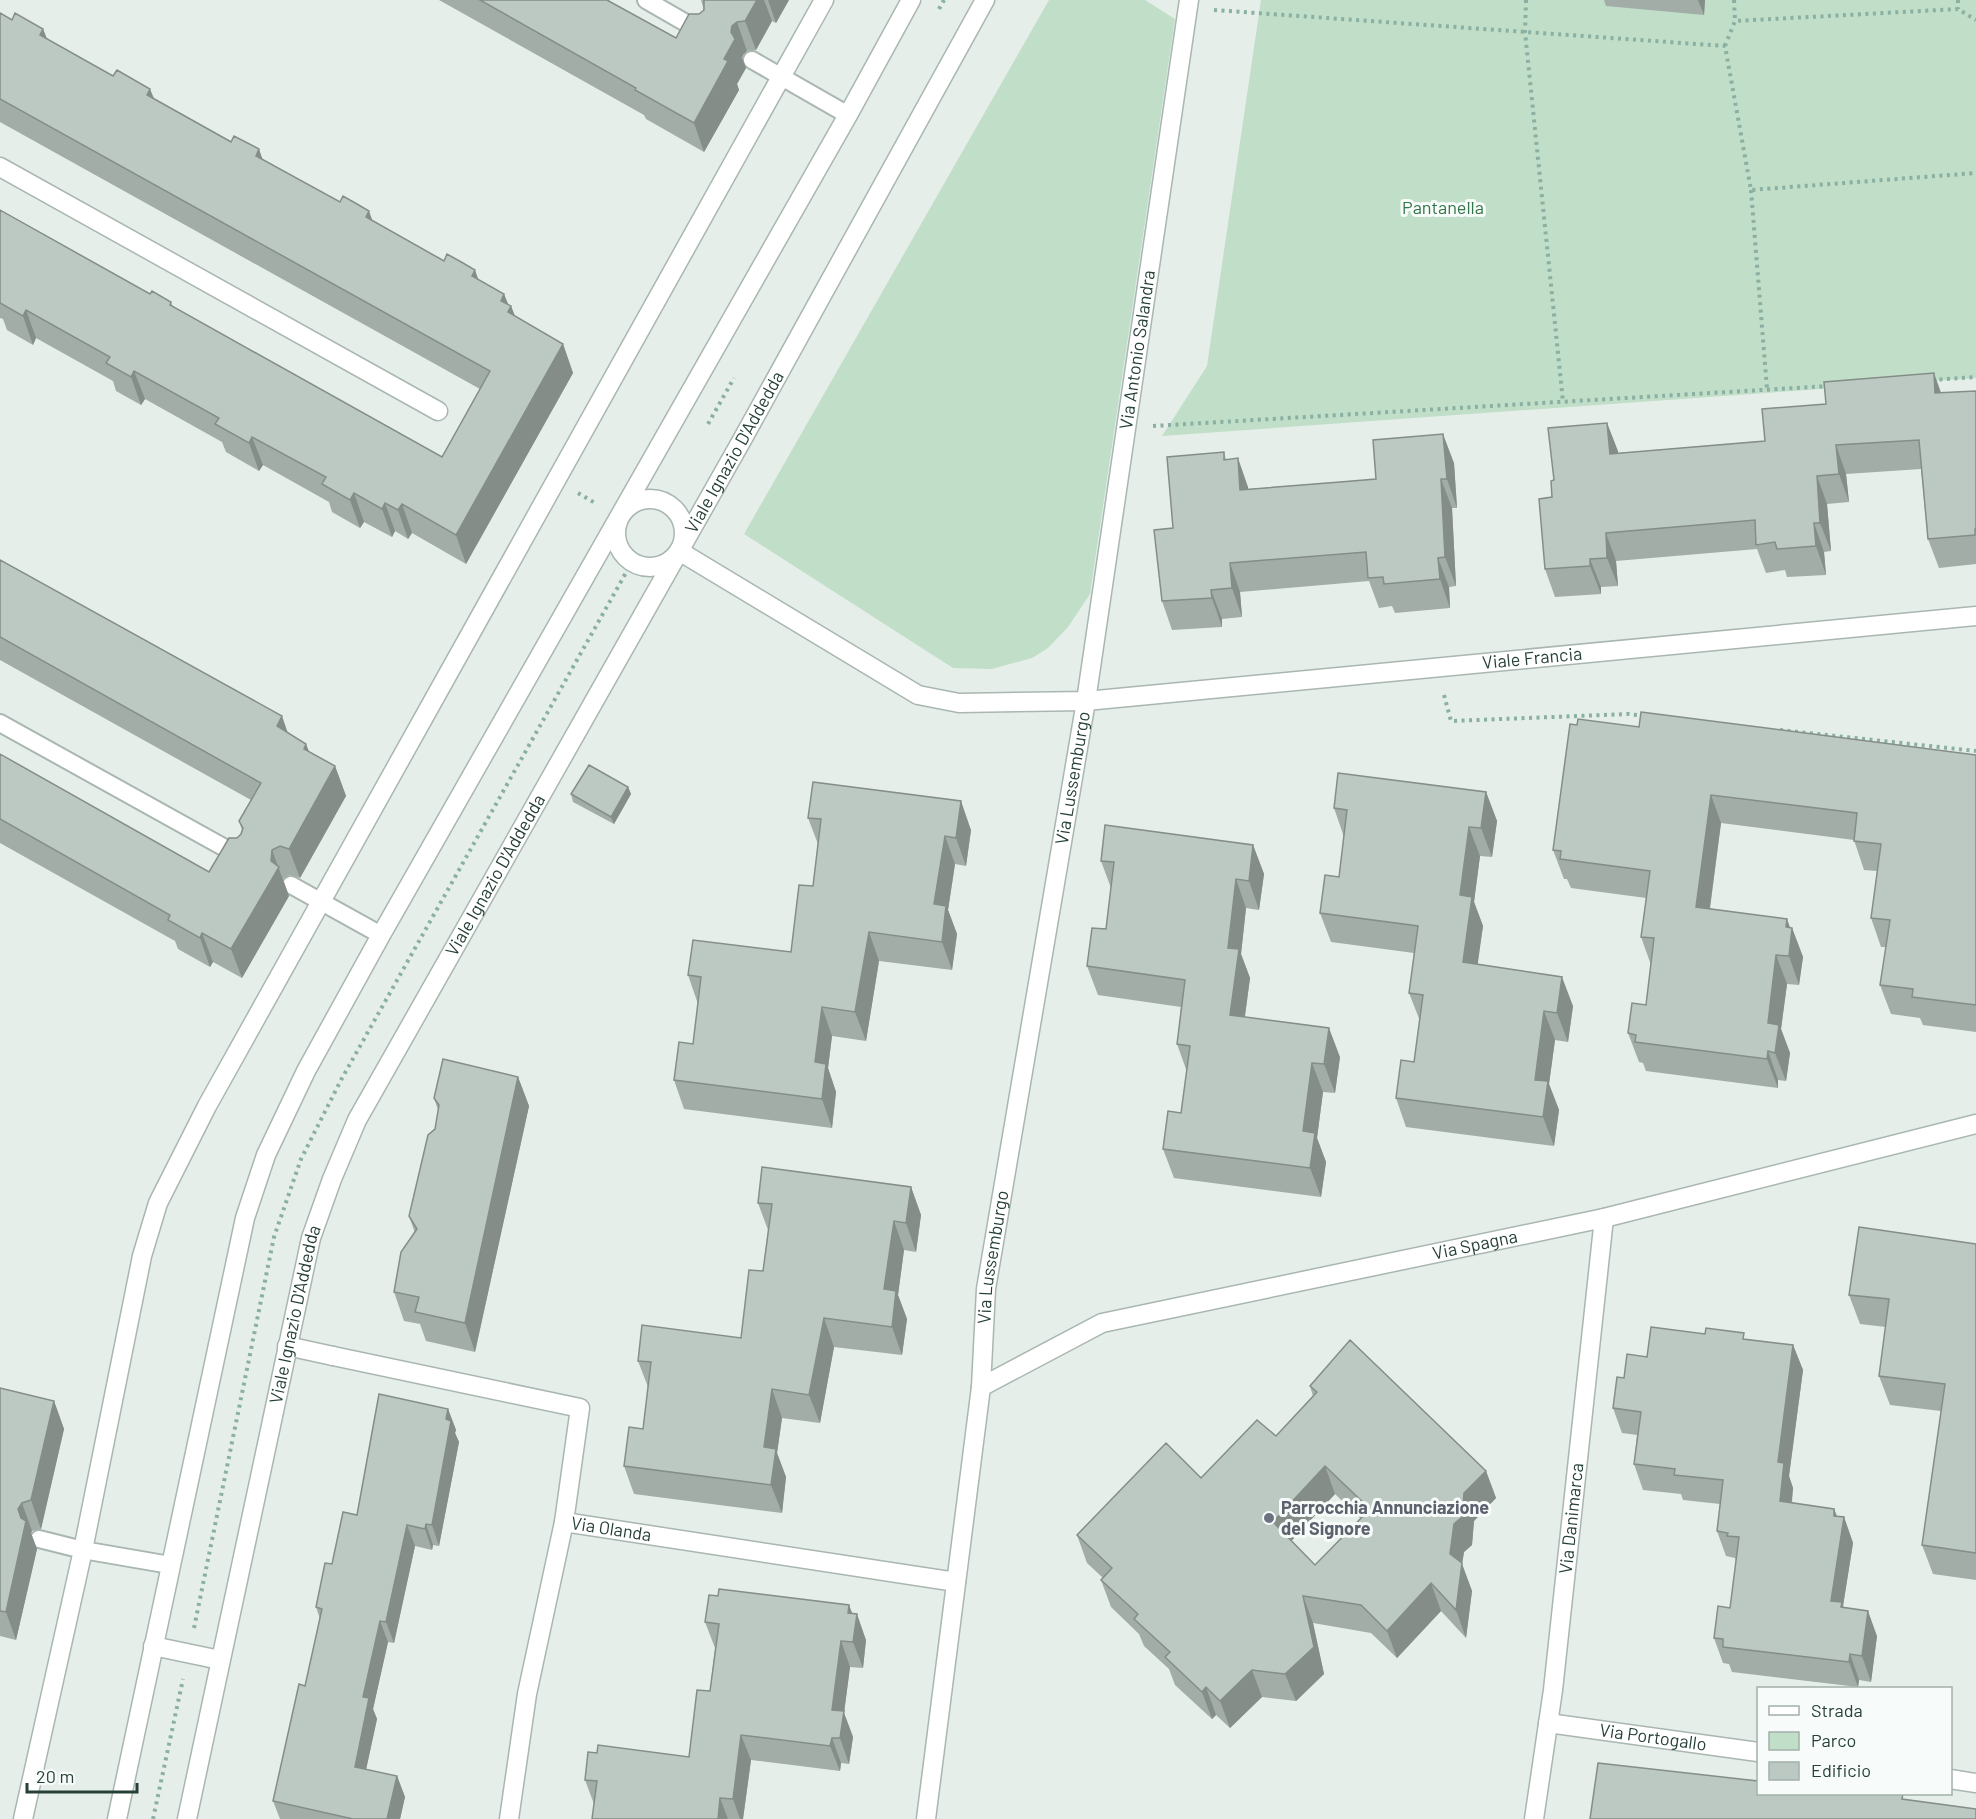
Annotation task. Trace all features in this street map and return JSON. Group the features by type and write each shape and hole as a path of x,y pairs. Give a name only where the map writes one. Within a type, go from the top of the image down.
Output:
{"street":[{"path":"23,1819 83,1550 142,1256 158,1203 207,1106 824,0"},
{"path":"117,1819 245,1218 266,1155 306,1071 381,935 848,115 911,0"},
{"name":"Viale Ignazio D'Addedda","path":"187,1819 311,1238 332,1179 357,1120 680,551 985,0"},
{"name":"Via Antonio Salandra","path":"1086,701 1189,4"},
{"path":"0,167 438,411"},
{"path":"654,499 664,501 674,508 683,522 684,540 680,551 662,566 650,568 632,562 622,553 617,543 619,518 624,510 636,501 654,499"},
{"name":"Viale Francia","path":"680,551 918,694 959,703 1086,701 1976,616"},
{"name":"Via Lussemburgo","path":"926,1819 981,1387 986,1289 1086,701"},
{"name":"Via Spagna","path":"981,1387 1102,1323 1604,1218 1976,1124"},
{"name":"Via Danimarca","path":"1534,1819 1553,1690 1604,1218"},
{"path":"287,1346 580,1408 564,1522"},
{"name":"Via Olanda","path":"509,1819 527,1694 564,1522 956,1582"},
{"path":"153,1646 220,1660"},
{"name":"Via Portogallo","path":"1548,1723 1757,1752"},
{"path":"1952,1779 1976,1783"}],"lane":[{"path":"646,0 705,34"},
{"path":"752,60 848,115"},
{"path":"0,723 243,858"},
{"path":"291,885 381,935"},
{"path":"39,1539 83,1550 170,1565"}],"path":[{"path":"1526,0 1525,32 1563,402"},
{"path":"1734,0 1735,21 1725,46 1751,190 1767,390"},
{"path":"1958,0 1958,9"},
{"path":"1189,4 1725,46"},
{"path":"1735,21 1958,9 1976,20"},
{"path":"1751,190 1976,173"},
{"path":"1930,380 1976,377"},
{"path":"1127,428 1837,385"},
{"path":"1436,668 1451,721 1607,715 1652,717"},
{"path":"1779,730 1976,751"}],"green space":[{"path":"1049,0 1145,0 1175,19 1090,594 1068,627 1048,648 1032,658 992,669 953,668 744,534"},
{"name":"Pantanella","path":"1261,0 1976,0 1976,378 1162,436 1207,366"}],"building":[{"path":"480,0 607,0 676,38 689,14 699,14 704,10 704,0 757,0 745,21 737,22 732,26 731,32 735,39 724,59 728,61 694,123"},
{"path":"0,13 12,20 15,13 43,29 40,35 113,76 117,70 150,89 147,95 231,142 234,136 259,149 256,156 340,202 343,196 369,211 366,217 444,261 447,254 475,270 472,276 504,294 501,301 511,306 508,312 563,344 456,535 402,504 398,510 385,503 382,509 354,493 350,500 322,484 326,477 252,437 249,443 215,424 219,418 134,371 131,377 106,363 110,357 26,310 23,316 0,303 0,210 150,294 152,291 171,302 170,305 442,457 490,371 0,99"},
{"path":"1934,373 1935,393 1976,391 1975,535 1928,539 1919,440 1836,445 1839,474 1817,476 1820,523 1814,523 1816,546 1777,549 1775,542 1756,545 1755,520 1606,533 1607,558 1590,559 1590,566 1545,569 1539,499 1552,497 1551,481 1554,480 1548,428 1607,423 1610,454 1765,441 1762,409 1826,404 1824,382"},
{"path":"1443,434 1447,479 1441,479 1445,557 1438,558 1440,579 1384,584 1383,577 1368,578 1366,552 1230,563 1232,588 1211,590 1212,598 1162,601 1154,530 1173,528 1167,457 1224,452 1224,460 1238,458 1240,490 1376,479 1373,440"},
{"path":"0,560 282,716 277,726 306,744 304,749 335,766 289,849 280,846 272,850 271,861 279,867 231,949 202,933 200,938 168,920 170,915 0,819 0,754 209,872 229,838 237,838 241,834 243,828 239,821 261,783 0,637"},
{"path":"1641,712 1976,755 1976,1005 1912,997 1913,989 1880,985 1890,920 1871,918 1881,844 1854,841 1857,813 1711,795 1696,907 1787,919 1786,927 1792,928 1789,956 1776,955 1768,1023 1779,1025 1775,1053 1768,1051 1767,1059 1635,1042 1636,1035 1628,1033 1632,1003 1646,1005 1654,938 1641,937 1650,871 1560,859 1561,851 1553,850 1570,724 1577,725 1578,719 1639,727"},
{"path":"589,765 628,787 611,817 571,794"},
{"path":"1338,773 1486,792 1481,828 1469,827 1460,895 1472,897 1463,962 1562,977 1557,1013 1544,1011 1535,1080 1548,1081 1543,1117 1396,1098 1401,1060 1414,1062 1423,995 1409,993 1418,926 1320,913 1325,875 1339,877 1347,810 1334,808"},
{"path":"813,782 961,801 956,838 945,836 934,904 946,906 942,942 869,932 855,1012 822,1007 815,1062 826,1064 822,1099 674,1080 679,1042 693,1044 701,977 688,975 693,940 791,952 799,885 813,886 821,819 808,818"},
{"path":"1105,825 1253,845 1249,881 1236,879 1228,948 1239,949 1230,1015 1329,1028 1324,1064 1312,1063 1303,1131 1315,1133 1310,1168 1163,1149 1168,1111 1181,1113 1190,1046 1177,1044 1185,980 1087,966 1092,928 1106,929 1114,862 1101,861"},
{"path":"443,1059 518,1077 465,1323 415,1312 419,1297 394,1292 401,1252 417,1229 409,1216 428,1135 435,1129 439,1105 434,1098"},
{"path":"762,1167 911,1187 906,1223 894,1221 884,1289 896,1291 892,1327 824,1318 809,1395 772,1389 764,1447 776,1449 771,1485 624,1466 629,1427 643,1429 651,1362 638,1361 642,1325 741,1338 749,1270 763,1271 772,1204 758,1203"},
{"path":"1859,1227 1976,1244 1976,1553 1922,1545 1945,1384 1879,1376 1889,1299 1849,1295"},
{"path":"1651,1327 1705,1334 1706,1328 1744,1333 1743,1339 1793,1345 1778,1462 1784,1463 1780,1501 1834,1509 1834,1516 1844,1517 1831,1601 1842,1602 1841,1607 1868,1611 1862,1656 1850,1654 1849,1662 1723,1647 1723,1639 1714,1638 1718,1606 1730,1608 1739,1537 1727,1536 1728,1533 1717,1531 1723,1480 1674,1475 1675,1469 1634,1464 1641,1412 1613,1408 1617,1377 1624,1378 1627,1354 1647,1357"},
{"path":"1350,1340 1486,1471 1464,1493 1462,1517 1454,1524 1450,1554 1462,1563 1456,1610 1431,1583 1387,1631 1361,1605 1303,1596 1314,1647 1285,1674 1252,1670 1220,1701 1206,1687 1202,1692 1165,1657 1170,1652 1134,1619 1138,1614 1101,1580 1112,1568 1077,1535 1166,1443 1201,1478 1257,1420 1276,1436 1317,1392 1310,1386","holes":["1325,1466 1370,1509 1315,1565 1273,1522"]},
{"path":"0,1388 54,1401 31,1500 22,1503 18,1509 21,1518 26,1521 6,1612 0,1611"},
{"path":"379,1394 448,1409 446,1419 451,1421 432,1525 426,1524 425,1529 407,1525 386,1622 380,1621 363,1697 369,1698 355,1767 397,1776 387,1819 353,1819 273,1801 299,1684 305,1686 322,1609 316,1607 325,1563 332,1564 343,1512 357,1515"},
{"path":"719,1589 849,1605 848,1613 857,1614 853,1642 841,1641 832,1710 844,1711 840,1738 832,1738 830,1746 741,1735 733,1799 720,1798 718,1819 592,1819 597,1781 585,1780 588,1752 597,1753 598,1745 689,1757 697,1690 710,1691 719,1624 705,1622 709,1595 718,1596"},
{"path":"1598,1763 1757,1781 1757,1795 1903,1795 1902,1799 1976,1809 1976,1819 1590,1819"}],"place":[{"name":"Parrocchia Annunciazione del Signore","path":"1269,1518"}]}
